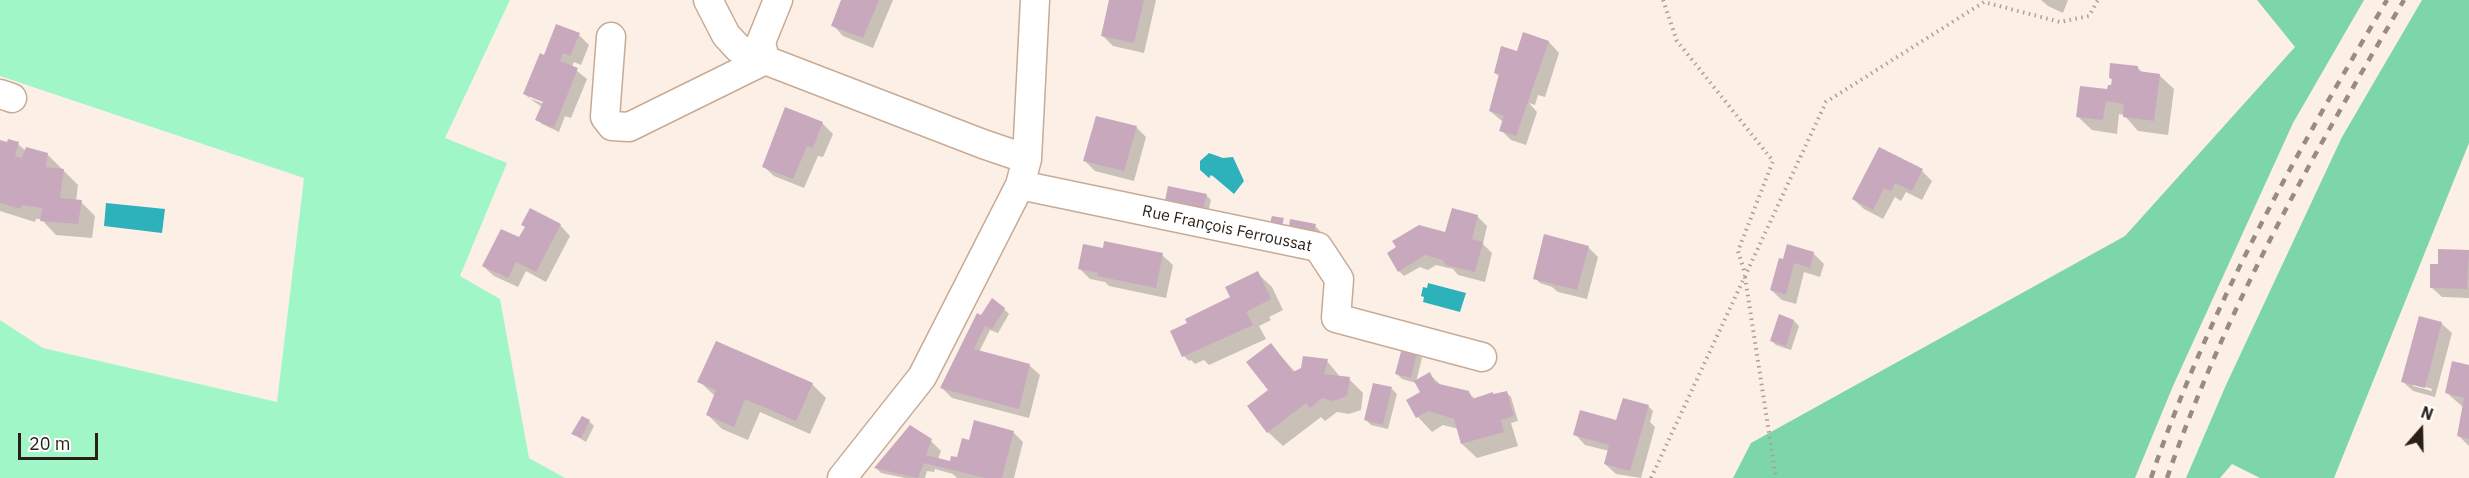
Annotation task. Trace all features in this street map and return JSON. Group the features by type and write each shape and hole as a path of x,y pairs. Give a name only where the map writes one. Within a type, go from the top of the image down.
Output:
{"street":[{"path":"708,0 726,35 738,48 983,144 1024,172"},
{"path":"765,60 761,42 778,0"},
{"path":"842,478 922,377 1008,214 1024,172 1035,0"},
{"path":"611,37 605,117 612,126 629,127 765,60"},
{"name":"Rue François Ferroussat","path":"1024,172 1318,247 1339,279 1336,318 1482,357"}],"path":[{"path":"1663,0 1677,41 1773,161 1738,251 1745,275 1776,478"},
{"path":"1651,478 1826,102 1984,2 2060,22 2090,16 2098,0"}],"green space":[{"path":"0,0 510,0 445,138 507,163 460,276 500,299 529,458 565,478 0,478 0,320 43,348 277,402 304,178 0,76"},
{"path":"2257,0 2364,0 2293,123 2173,386 2135,478 1733,478 1751,443 2125,236 2295,47"},
{"path":"2422,0 2469,0 2469,143 2334,478 2260,478 2232,464 2220,478 2186,478 2226,385 2342,137"}],"water":[{"path":"1209,153 1223,158 1233,157 1244,181 1234,194 1214,177 1211,175 1209,178 1200,170 1200,161"},
{"path":"106,203 165,209 162,233 104,226"},
{"path":"1428,283 1466,293 1460,312 1423,302 1424,297 1421,296 1423,287 1427,288"}],"building":[{"path":"841,0 879,0 863,38 831,26"},
{"path":"1109,0 1144,0 1134,43 1101,36"},
{"path":"556,24 580,33 570,56 563,53 560,61 578,68 554,128 535,120 543,102 523,94 540,53 544,55"},
{"path":"1523,32 1549,41 1516,136 1499,131 1504,116 1489,111 1499,74 1494,73 1501,46 1517,51"},
{"path":"2110,63 2138,66 2138,71 2160,74 2154,121 2123,117 2124,104 2106,101 2103,120 2076,117 2080,86 2107,89 2112,79 2109,78"},
{"path":"785,107 823,122 813,148 807,146 793,179 762,167"},
{"path":"1096,116 1137,126 1124,171 1083,161"},
{"path":"8,139 19,142 15,156 22,158 26,147 48,153 46,167 64,169 60,198 82,200 78,224 40,221 42,208 22,205 20,209 0,203 0,140 7,142"},
{"path":"1879,147 1923,169 1912,191 1895,183 1891,191 1884,188 1873,210 1852,199"},
{"path":"1168,186 1207,194 1203,209 1165,201"},
{"path":"530,208 561,224 536,272 516,262 508,278 482,266 501,229 519,237 525,227 521,225"},
{"path":"1452,208 1478,215 1472,239 1483,242 1475,272 1446,265 1443,260 1425,255 1398,272 1387,253 1396,247 1392,241 1419,225 1445,232"},
{"path":"1272,216 1284,218 1282,226 1270,223"},
{"path":"1290,219 1316,224 1314,233 1289,227"},
{"path":"1544,234 1589,246 1577,290 1533,279"},
{"path":"1104,241 1163,253 1156,288 1097,276 1098,273 1078,269 1083,244 1103,248"},
{"path":"1787,244 1814,252 1810,268 1794,263 1786,295 1770,290 1779,258 1783,259"},
{"path":"2438,249 2469,250 2467,289 2430,288 2430,264 2438,264"},
{"path":"1258,271 1271,299 1246,312 1253,325 1182,357 1170,331 1187,323 1185,319 1230,297 1225,287"},
{"path":"992,298 1005,308 992,329 985,326 974,349 1030,364 1019,409 940,388 977,313 981,315"},
{"path":"1779,314 1794,320 1786,346 1770,341"},
{"path":"2419,316 2442,322 2425,388 2401,382"},
{"path":"716,341 813,383 796,421 745,399 734,427 706,415 716,390 697,382"},
{"path":"1271,343 1293,372 1301,368 1303,356 1328,359 1324,374 1350,377 1347,396 1333,401 1322,398 1310,408 1306,403 1267,433 1247,406 1268,390 1246,362"},
{"path":"1402,348 1417,352 1411,378 1395,374"},
{"path":"2452,361 2469,365 2469,439 2457,436 2464,398 2445,393"},
{"path":"1430,372 1435,383 1469,391 1472,399 1493,392 1493,394 1507,391 1514,416 1501,420 1504,432 1461,444 1454,419 1428,411 1416,418 1406,400 1420,392 1414,381"},
{"path":"1373,383 1392,387 1383,425 1364,420"},
{"path":"1623,398 1649,405 1630,471 1604,464 1609,445 1573,435 1580,410 1616,420"},
{"path":"582,416 590,420 581,438 571,434"},
{"path":"974,420 1014,431 1002,478 985,478 924,463 918,478 874,468 910,425 932,439 926,455 950,461 951,456 957,457 962,438 969,440"}],"railway":[{"path":"2151,478 2174,415 2227,292 2320,115 2387,0"},
{"path":"2167,478 2190,415 2244,293 2305,174 2404,0"}]}
